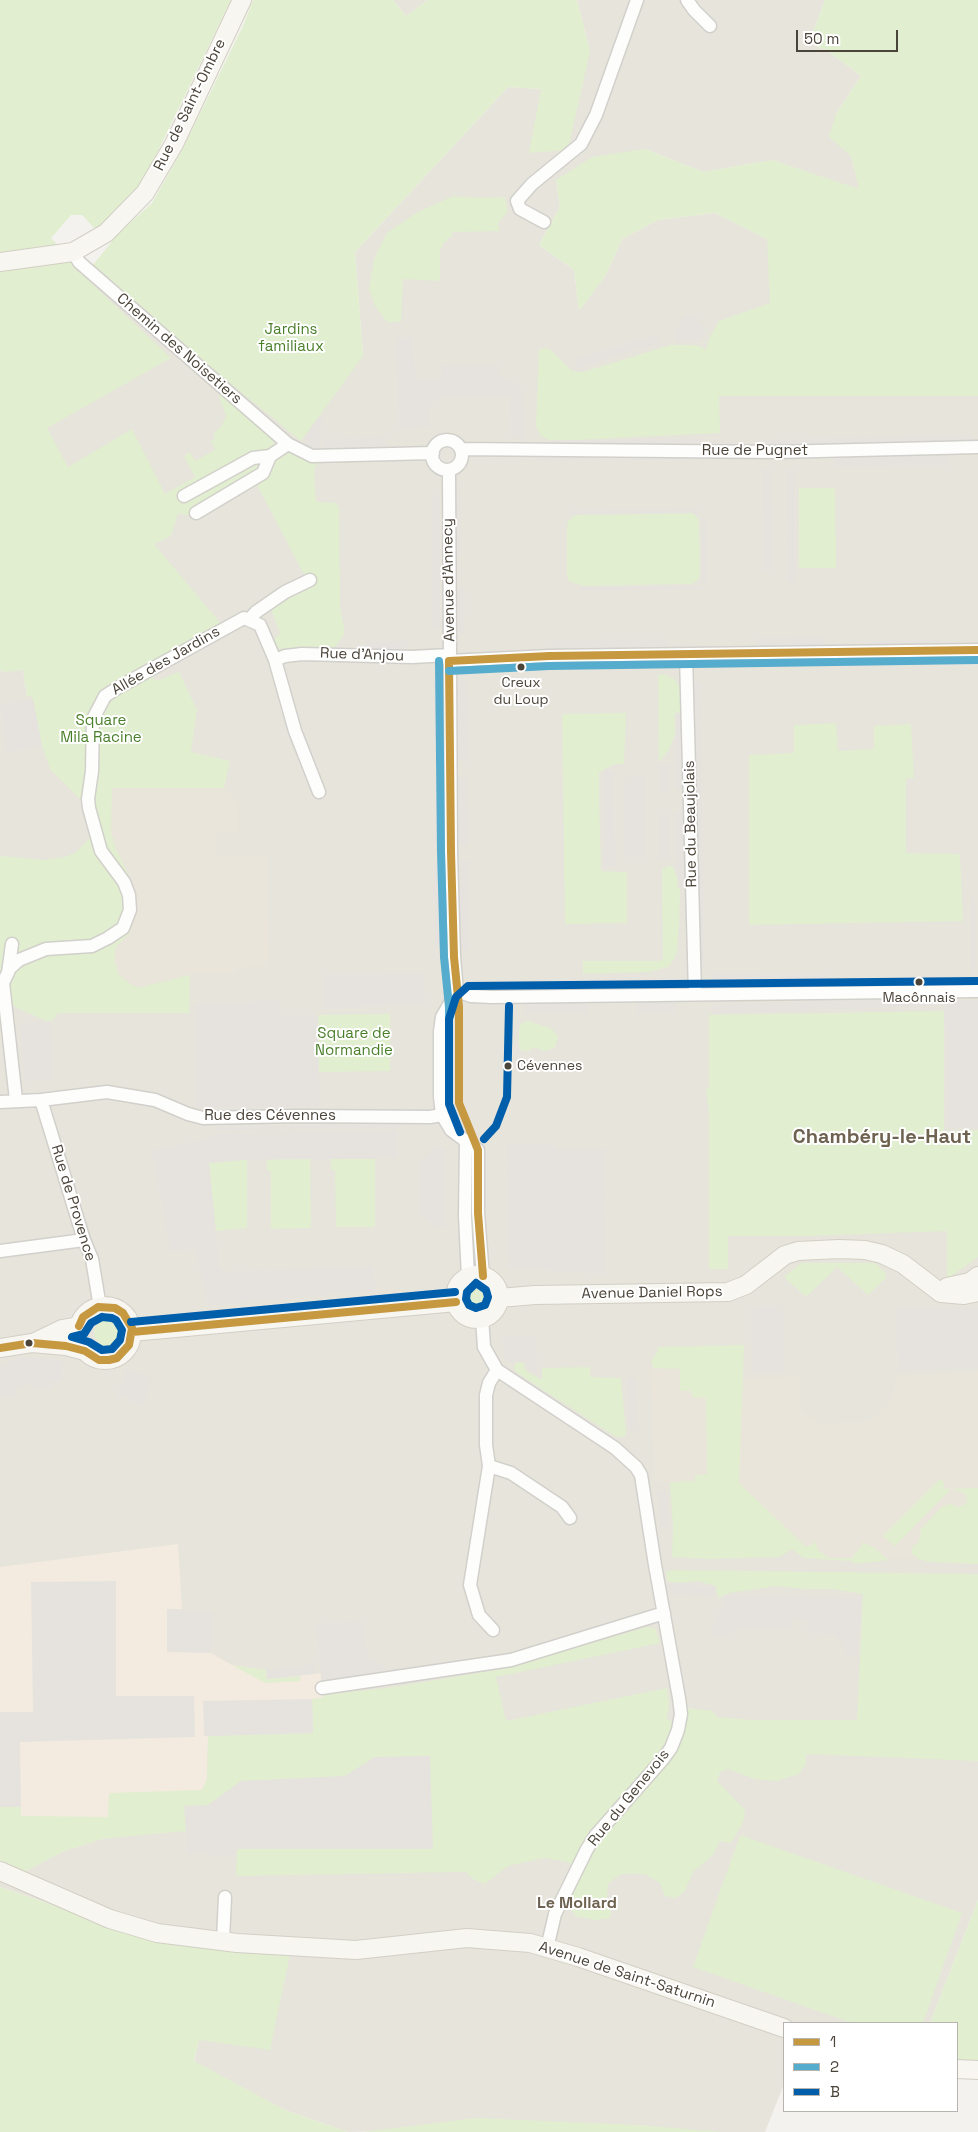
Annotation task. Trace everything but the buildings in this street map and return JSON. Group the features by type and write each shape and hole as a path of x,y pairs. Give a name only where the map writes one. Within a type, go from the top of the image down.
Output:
{"main road":[{"name":"Rue de Saint-Ombre","path":"0,262 74,252 106,233 145,193 174,144 242,0"},
{"name":"Avenue Daniel Rops","path":"499,1298 535,1295 728,1292 746,1285 785,1255 798,1251 839,1249 865,1250 882,1254 903,1264 932,1287 951,1295 978,1292"},
{"path":"475,1276 495,1284 499,1298 492,1312 482,1318 468,1317 462,1313 456,1302 455,1293 458,1287 475,1276"},
{"path":"932,1287 955,1286 970,1282 978,1276"},
{"path":"132,1332 456,1302"},
{"path":"0,1348 32,1343 66,1346 85,1351 99,1360 117,1358 129,1345 132,1332 128,1320 123,1313 115,1308 100,1307 90,1311 83,1318 79,1326 80,1343 85,1351"},
{"path":"32,1343 62,1329 79,1326"},
{"name":"Avenue de Saint-Saturnin","path":"0,1871 120,1922 157,1933 236,1943 356,1950 467,1938 530,1943 783,2028"},
{"path":"958,2069 978,2070"}],"street":[{"path":"544,222 520,209 517,201 525,190 582,144 596,114 637,0"},
{"path":"687,0 710,26"},
{"name":"Chemin des Noisetiers","path":"74,252 79,262 288,444 312,456 433,453"},
{"path":"446,440 455,442 461,449 460,463 453,469 449,470 437,465 433,453 437,444 446,440"},
{"path":"184,496 253,458 270,456 288,444"},
{"name":"Rue de Pugnet","path":"461,449 777,452 978,447"},
{"path":"196,513 263,473 270,456"},
{"name":"Avenue d'Annecy","path":"449,470 452,871 454,957 457,991"},
{"name":"Allée des Jardins","path":"8,973 19,960 46,949 92,946 124,928 130,910 129,895 124,882 101,851 91,819 88,798 92,771 93,719 105,696 119,686 209,636 244,618 249,620 256,612 285,592 310,580"},
{"path":"249,620 260,625 275,660 295,731 318,792"},
{"name":"Rue d'Anjou","path":"275,660 285,656 302,654 449,658 978,650"},
{"name":"Rue du Beaujolais","path":"686,655 695,994"},
{"path":"12,944 8,973 3,984 16,1100"},
{"path":"475,1276 465,1216 466,1140 451,1130 442,1115 440,1097 440,1031 442,1017 457,991 471,996 503,997 978,991"},
{"name":"Rue des Cévennes","path":"0,1102 41,1100 106,1092 155,1100 188,1114 203,1118 297,1116 430,1117 442,1115"},
{"name":"Rue de Provence","path":"41,1100 84,1240 92,1259 100,1307"},
{"path":"0,1251 84,1240"},
{"name":"Rue du Genevois","path":"482,1318 484,1348 497,1370 615,1448 636,1467 644,1485 655,1565 680,1698 681,1714 678,1730 671,1748 596,1835 587,1849 556,1914 547,1948"},
{"path":"492,1630 479,1615 470,1586 489,1466 486,1445 486,1395 489,1383 497,1370"},
{"path":"489,1466 511,1473 562,1507 570,1518"},
{"path":"322,1688 511,1660 664,1613"},
{"path":"223,1940 225,1897"}],"shaded area":[{"path":"393,0 428,0 406,16"},
{"path":"577,0 825,0 809,43 828,51 861,76 836,114 851,156 860,190 772,160 703,172 645,149 556,180 560,207 539,245 574,270 579,310 606,275 622,239 658,220 715,213 767,239 978,363 978,1900 930,2022 783,2022 783,2087 765,2132 705,2132 637,2125 348,2132 285,2110 194,2062 220,1947 165,1943 0,1887 0,670 4,672 23,669 27,697 0,297 92,266 194,354 363,356 355,252 508,87 541,89 590,51"},
{"path":"685,315 696,317 704,327 704,334 698,340 680,342 674,336"},
{"path":"658,334 660,343 578,368 575,359"},
{"path":"412,337 416,379 441,378 442,365 499,365 499,375 511,379 523,391 524,442 511,436 510,397 436,398 430,405 430,427 399,428 396,338"},
{"path":"320,416 323,419 320,447 318,456 312,456 311,447 305,437"},
{"path":"972,435 972,443 764,448 764,440"},
{"path":"386,437 386,455 324,456 323,440"},
{"path":"702,439 702,442 549,444 549,441"},
{"path":"732,453 732,459 538,461 538,455"},
{"path":"948,456 949,465 834,466 834,457"},
{"path":"762,469 771,469 772,570 763,570"},
{"path":"786,470 795,470 796,582 787,582"},
{"path":"455,491 460,491 461,555 456,555"},
{"path":"433,495 440,495 440,630 433,630"},
{"path":"699,509 699,513 571,515 571,511"},
{"path":"702,518 706,518 706,583 702,583"},
{"path":"702,586 702,589 581,591 581,587"},
{"path":"457,589 465,589 464,634 456,634"},
{"path":"823,637 824,646 756,647 756,638"},
{"path":"668,639 668,648 551,648 551,640"},
{"path":"941,640 941,644 870,645 870,641"},
{"path":"408,641 407,652 366,652 365,642"},
{"path":"824,659 824,663 736,664 736,660"},
{"path":"595,661 650,661 650,666 595,666"},
{"path":"444,680 445,761 435,762 433,681"},
{"path":"457,680 467,680 469,761 458,761"},
{"path":"695,682 701,682 704,967 699,967"},
{"path":"33,699 42,746 7,753 0,705"},
{"path":"686,712 687,789 676,789 675,713"},
{"path":"659,765 669,765 669,791 659,791"},
{"path":"603,770 614,770 615,867 604,867"},
{"path":"435,777 444,777 446,843 436,844"},
{"path":"625,777 646,777 646,857 625,857"},
{"path":"458,778 467,778 468,845 459,845"},
{"path":"112,788 224,788 235,798 238,804 238,832 217,833 217,856 268,856 269,966 237,967 237,973 196,973 138,988 118,973 114,961 114,948 130,878 116,849 111,832"},
{"path":"684,812 687,887 678,888 675,813"},
{"path":"658,815 670,815 670,860 658,860"},
{"path":"460,861 469,861 469,950 460,950"},
{"path":"434,863 446,863 447,945 435,945"},
{"path":"971,897 975,897 975,975 971,975"},
{"path":"424,974 425,1006 323,1007 323,975"},
{"path":"713,974 829,975 829,987 713,986"},
{"path":"674,978 674,987 534,989 534,980"},
{"path":"933,998 933,1006 713,1013 713,1005"},
{"path":"280,1000 281,1015 318,1015 319,1107 196,1107 195,1005"},
{"path":"945,1000 978,1000 978,1127 947,1127"},
{"path":"675,1002 675,1012 637,1013 637,1003"},
{"path":"525,1003 588,1004 588,1014 525,1013"},
{"path":"50,1021 54,1078 25,1081 20,1024"},
{"path":"400,1124 400,1127 217,1131 217,1127"},
{"path":"397,1130 397,1158 240,1160 209,1163 219,1267 225,1272 373,1266 376,1290 208,1306 195,1248 171,1252 152,1151 205,1140 220,1133"},
{"path":"506,1145 555,1145 555,1149 605,1149 606,1274 509,1268"},
{"path":"434,1148 444,1148 445,1227 435,1227 419,1214 419,1163"},
{"path":"783,1305 784,1372 752,1372 751,1306"},
{"path":"896,1307 978,1307 978,1367 898,1372"},
{"path":"536,1336 537,1371 528,1371 527,1361 506,1362 502,1337"},
{"path":"18,1358 43,1358 63,1361 62,1382 52,1381 52,1388 33,1389 33,1383 17,1387 17,1395 3,1399 0,1396 0,1367"},
{"path":"128,1368 152,1379 142,1405 117,1395"},
{"path":"680,1368 743,1379 799,1377 801,1411 818,1423 866,1422 880,1413 891,1397 898,1376 978,1371 978,1564 928,1562 918,1559 894,1558 852,1561 803,1558 792,1549 780,1557 696,1481 655,1482 650,1369"},
{"path":"626,1378 636,1378 639,1431 629,1431"},
{"path":"666,1490 670,1526 660,1527 657,1491"},
{"path":"178,1544 182,1609 171,1609 167,1651 211,1653 232,1665 266,1670 267,1679 321,1673 323,1698 313,1699 208,1736 207,1780 202,1790 183,1791 136,1834 102,1839 62,1852 24,1872 0,1863 0,1567"},
{"path":"116,1581 116,1696 194,1696 195,1737 20,1742 21,1807 0,1807 0,1712 33,1712 31,1582"},
{"path":"667,1584 715,1586 714,1596 666,1593"},
{"path":"726,1596 861,1598 857,1656 849,1656 836,1634 807,1632 807,1619 791,1619 791,1628 742,1629 716,1637 711,1632"},
{"path":"167,1609 214,1612 211,1653 167,1652"},
{"path":"363,1621 368,1658 403,1677 322,1688 316,1624"},
{"path":"314,1664 315,1674 267,1679 266,1670"},
{"path":"312,1699 313,1733 204,1736 203,1701"},
{"path":"467,1731 469,1847 466,1872 236,1875 238,1857 187,1853 184,1806 208,1805 214,1801 216,1756"}],"green space":[{"path":"0,0 231,0 142,184 99,233 82,215 71,215 51,238 64,251 0,258"},
{"name":"Jardins familiaux","path":"253,0 393,0 406,16 428,0 577,0 590,51 568,150 529,153 541,89 508,87 355,252 363,356 301,441 194,354 92,266 118,234 152,203 182,150 243,26"},
{"path":"825,0 978,0 978,396 719,396 720,433 576,440 549,440 541,436 536,426 539,349 547,348 551,350 572,371 583,372 671,345 700,346 706,350 709,338 719,321 770,303 767,239 715,213 658,220 622,239 606,275 579,311 574,270 539,245 560,207 556,180 592,157 645,149 703,172 772,160 859,189 851,156 829,137 836,114 861,76 828,51 809,43"},
{"path":"453,196 505,197 508,211 498,224 500,231 452,232 452,237 447,238 447,242 443,242 443,247 440,248 440,281 403,279 401,322 387,322 375,306 369,289 374,259 387,233 416,213"},
{"name":"Square Mila Racine","path":"72,260 88,277 88,280 171,358 47,428 68,467 132,429 165,494 195,477 184,456 190,452 195,461 215,450 211,441 215,438 213,434 221,427 226,416 219,396 222,393 317,461 314,473 316,500 318,502 336,503 339,507 340,608 345,633 333,650 285,650 277,648 272,642 280,633 270,607 310,586 255,481 195,517 178,513 171,536 154,544 222,625 150,674 156,681 179,672 197,710 191,752 230,761 224,788 112,788 111,832 116,849 130,878 134,901 134,917 130,933 115,948 115,961 118,973 138,988 190,975 189,1013 58,1013 53,1020 47,1021 17,1008 0,996 0,856 44,860 65,857 75,853 93,835 86,805 50,769 42,746 33,699 31,696 27,697 23,670 4,672 0,670 0,266"},
{"path":"799,488 835,488 836,568 799,568"},
{"path":"693,513 699,520 700,574 698,580 692,584 583,586 569,581 567,575 567,528 568,521 577,514"},
{"path":"663,674 673,678 679,685 681,705 679,726 668,751 659,762 658,675"},
{"path":"626,713 624,764 614,764 599,773 599,798 601,871 627,872 627,923 565,924 562,714"},
{"path":"836,723 838,751 874,749 874,726 911,724 914,778 906,778 906,853 960,854 963,921 749,925 749,755 794,753 794,725"},
{"path":"667,866 672,866 675,871 680,889 677,952 673,961 668,967 649,972 583,974 583,961 660,961 663,959 662,870"},
{"path":"944,1011 944,1131 978,1130 978,1257 947,1279 947,1231 808,1236 728,1236 728,1269 709,1269 709,1112 706,1089 709,1088 709,1015"},
{"name":"Square de Normandie","path":"390,1014 390,1071 319,1072 318,1015"},
{"path":"529,1021 552,1029 558,1036 555,1048 545,1051 533,1047 529,1051 522,1051 519,1047 519,1028 522,1023"},
{"path":"267,1159 310,1159 311,1228 271,1229 271,1171 267,1170"},
{"path":"331,1159 375,1159 375,1227 336,1227 335,1170 331,1170"},
{"path":"247,1160 247,1228 216,1231 209,1163"},
{"path":"801,1263 875,1263 886,1273 886,1278 868,1295 837,1267 806,1297 784,1277"},
{"path":"478,1280 490,1284 494,1296 490,1308 478,1312 466,1308 462,1296 466,1284"},
{"path":"109,1317 115,1318 123,1326 123,1338 115,1346 109,1347 103,1346 95,1338 94,1332 95,1326 103,1318"},
{"path":"744,1345 739,1483 806,1547 816,1542 818,1550 829,1558 852,1558 863,1542 875,1548 888,1560 855,1564 852,1561 803,1558 792,1549 780,1557 708,1559 672,1557 673,1527 670,1482 695,1481 695,1475 707,1474 706,1398 692,1397 691,1391 680,1391 680,1369 653,1368 651,1361 657,1353 658,1347"},
{"path":"519,1362 524,1363 525,1370 542,1380 542,1368 590,1367 590,1377 621,1378 626,1434 624,1437 616,1437 517,1373 514,1368 515,1364"},
{"path":"940,1479 943,1480 945,1489 951,1489 895,1546 883,1536"},
{"path":"978,1488 978,1564 930,1562 918,1559 911,1552 913,1546 918,1543 921,1533 919,1531 943,1506 950,1504 958,1507 966,1504 967,1498 965,1494 953,1489"},
{"path":"673,1570 978,1574 978,1761 806,1754 806,1764 799,1774 776,1781 755,1779 728,1769 720,1772 717,1781 745,1810 744,1820 730,1843 720,1841 713,1855 693,1872 685,1891 676,1898 665,1896 660,1883 645,1874 621,1874 608,1884 607,1898 611,1908 610,1918 595,1920 576,1916 569,1907 575,1887 584,1868 564,1861 544,1858 508,1866 485,1884 473,1879 466,1872 236,1876 237,1849 433,1849 430,1756 375,1757 345,1776 241,1781 208,1805 184,1806 186,1831 102,1839 62,1852 24,1872 0,1863 0,1807 21,1807 21,1816 108,1817 109,1793 202,1790 207,1780 208,1736 313,1733 312,1699 323,1698 323,1695 394,1687 502,1669 647,1627 656,1629 660,1643 496,1677 506,1721 667,1688 669,1704 667,1719 676,1724 687,1708 713,1711 717,1717 751,1720 857,1720 863,1594 832,1589 802,1589 776,1586 729,1593 718,1598 716,1586 698,1581 679,1583 667,1581 666,1572"},
{"path":"232,1665 266,1670 267,1679 300,1676 301,1681 265,1683"},
{"path":"740,1835 962,1913 923,2022 849,2022 693,1967"},
{"path":"0,1887 165,1943 290,1954 270,2050 199,2040 194,2061 285,2110 348,2132 0,2132"},
{"path":"978,1900 978,2067 958,2062 958,2022 930,2022"},
{"path":"476,2118 637,2125 723,2132 363,2132"}],"transit line":[{"name":"1","path":"449,661 549,656 978,650"},
{"name":"2","path":"449,671 549,666 978,660"},
{"name":"2","path":"439,661 441,852 444,957 449,1007 449,1094"},
{"name":"1","path":"449,661 451,852 454,957 459,1007 459,1103 478,1150 478,1213 483,1276"},
{"name":"B","path":"460,1132 449,1104 449,1019 456,997 468,986 978,981"},
{"name":"B","path":"484,1139 496,1126 507,1097 509,1006"},
{"name":"B","path":"476,1283 486,1290 488,1297 485,1305 476,1308 469,1305 466,1299 467,1292 476,1283"},
{"name":"B","path":"131,1322 455,1292"},
{"name":"1","path":"132,1332 456,1302"},
{"name":"1","path":"0,1348 32,1343 66,1346 85,1351 99,1360 109,1360 117,1358 129,1345 132,1328 123,1313 115,1308 98,1307 83,1317 79,1326"},
{"name":"B","path":"102,1317 116,1320 122,1330 120,1340 112,1349 102,1350 89,1342 72,1337 84,1334 91,1323 102,1317"}],"place":[{"name":"Creux du Loup","path":"521,667"},
{"name":"Macônnais","path":"919,982"},
{"name":"Cévennes","path":"508,1066"}],"district":[{"name":"Chambéry-le-Haut","path":"882,1138"},
{"name":"Le Mollard","path":"577,1904"}]}
